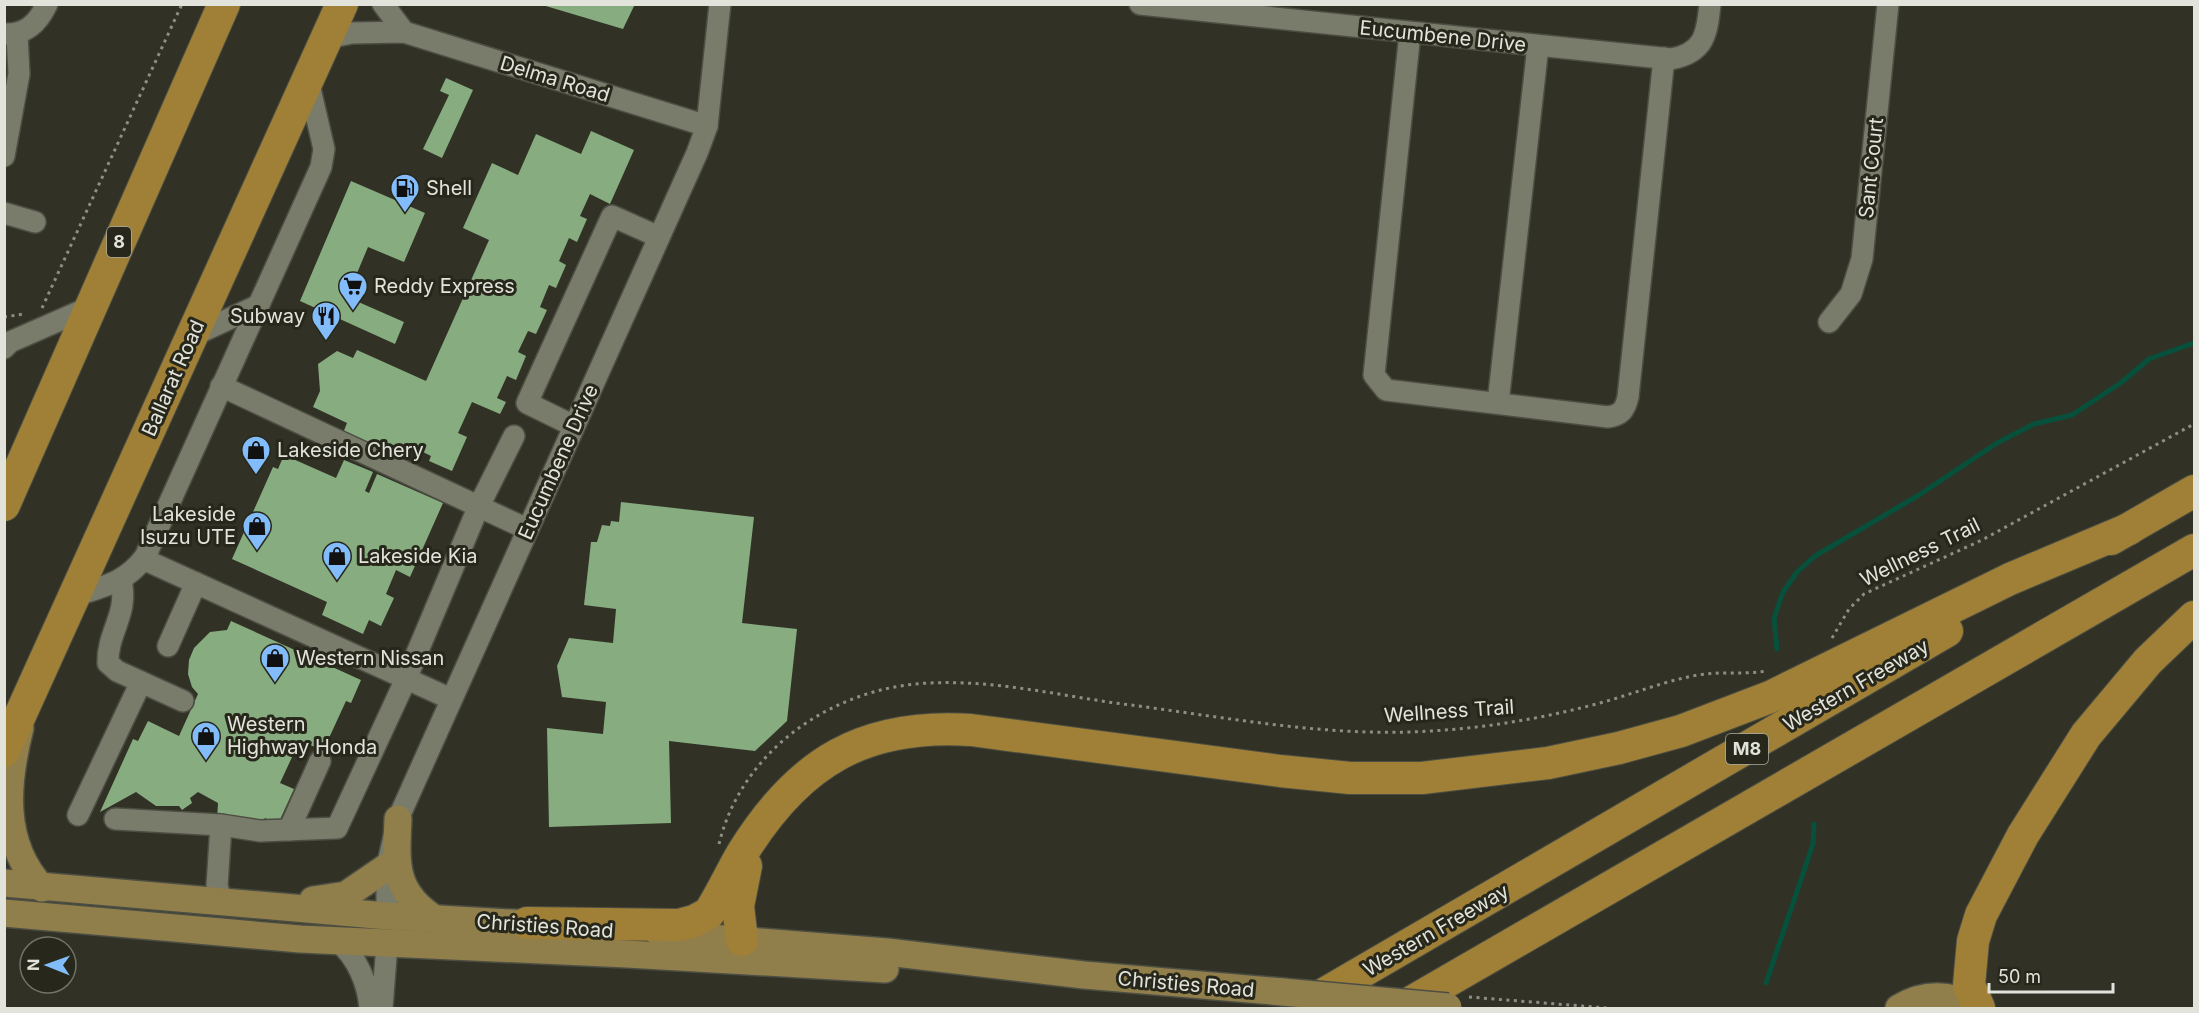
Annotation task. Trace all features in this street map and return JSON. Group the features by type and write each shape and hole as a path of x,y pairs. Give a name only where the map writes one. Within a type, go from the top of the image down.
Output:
{"highway":[{"name":"8","path":"4,505 224,4"},
{"name":"Ballarat Road","path":"4,751 342,4"},
{"name":"Western Freeway","path":"1291,1000 2194,491"},
{"path":"527,923 680,925 694,921 709,912 757,831 790,789 826,759 861,742 923,728 971,730 1280,771 1350,778 1422,778 1496,771 1619,748 1681,731 1770,697 2010,579 2129,529"},
{"name":"M8","path":"1401,1008 2194,549"},
{"path":"1977,1008 1969,985 1973,941 1981,915 2023,835 2086,735 2148,661 2194,617"},
{"path":"742,940 738,915 742,882 757,831"}],"main road":[{"path":"25,706 13,756 10,814 20,858 27,872 42,888"},
{"path":"398,819 396,863 400,879 410,898 419,908 435,918"},
{"path":"222,903 336,898 357,889 387,867"},
{"name":"Christies Road","path":"4,884 387,916 527,923 887,952 1291,1000 1459,1004"},
{"name":"Christies Road","path":"4,913 387,944 627,954 914,971 1084,975"},
{"path":"387,916 387,944"},
{"path":"742,940 756,951 840,958 914,971"},
{"path":"1899,1008 1927,997 1946,996 1977,1008"}],"street":[{"path":"4,156 20,74 11,34 36,22 47,4"},
{"path":"383,4 404,32"},
{"name":"Eucumbene Drive","path":"387,916 387,867 398,819 707,126 720,4"},
{"name":"Eucumbene Drive","path":"1140,4 1326,14 1410,33 1664,58 1692,53 1700,46 1708,24 1710,4"},
{"name":"Sant Court","path":"1829,322 1851,294 1862,259 1888,4"},
{"name":"Delma Road","path":"327,38 360,32 404,32 707,126"},
{"path":"1410,33 1374,375 1386,390 1608,417 1618,415 1625,408 1664,58"},
{"path":"1498,404 1538,46"},
{"path":"74,596 121,580 135,571 143,559 321,167 324,149 308,80"},
{"path":"4,213 35,222"},
{"path":"574,426 527,403 612,216 659,237"},
{"path":"192,336 257,306"},
{"path":"6,343 90,308"},
{"path":"221,386 478,508 528,529"},
{"path":"115,819 221,825 260,831 337,828 406,679 478,508 514,436"},
{"path":"143,559 451,699"},
{"path":"121,580 125,597 107,652 108,663 117,671 183,701"},
{"path":"168,646 196,583"},
{"path":"78,815 141,682"},
{"path":"289,830 320,761"},
{"path":"221,825 217,886 222,903"},
{"path":"336,941 349,953 360,970 370,1008"},
{"path":"382,1008 387,944"}],"path":[{"path":"40,312 183,4"},
{"path":"4,317 32,313"},
{"name":"Wellness Trail","path":"1830,642 1849,609 1864,594 1982,540 2194,424"},
{"name":"Wellness Trail","path":"718,849 726,822 740,790 767,753 813,718 860,696 904,686 926,683 985,684 1256,721 1347,730 1408,732 1535,719 1696,675 1742,674 1775,669"},
{"path":"1459,1004 1607,1008"}],"building":[{"path":"539,4 635,4 623,29"},
{"path":"446,78 473,90 442,158 423,149 449,95 440,91"},
{"path":"591,131 634,150 610,204 590,194 580,216 587,219 577,242 569,238 559,261 566,265 556,288 549,285 540,307 547,310 536,334 528,331 518,352 526,356 516,380 507,376 497,398 506,402 500,414 472,402 458,433 467,437 452,471 429,461 431,456 413,447 406,462 343,433 347,423 313,407 320,391 318,364 337,351 353,358 357,350 426,381 489,240 463,228 492,163 518,175 536,134 581,154"},
{"path":"351,181 425,213 404,262 368,247 347,297 404,322 395,344 300,301"},
{"path":"284,455 336,478 344,460 373,472 365,491 369,493 377,474 443,503 410,577 396,570 386,594 394,598 381,626 369,620 363,634 322,615 327,602 232,559 273,467 278,469"},
{"path":"621,502 754,517 742,623 797,629 787,721 755,751 669,741 671,823 549,827 547,728 603,734 606,702 562,697 557,666 569,638 613,643 616,609 584,605 591,542 597,542 602,525 610,526 611,521 619,522"},
{"path":"231,621 361,680 351,703 346,701 323,751 300,740 280,783 294,789 278,824 265,818 260,826 217,820 218,803 198,792 190,798 192,803 182,810 179,806 156,806 136,792 100,812 133,739 138,741 148,721 179,736 198,694 192,687 188,674 189,660 194,648 210,632 227,630"}],"waterway":[{"path":"1777,649 1774,618 1783,592 1797,572 1815,556 1919,495 1997,443 2034,424 2072,415 2122,382 2149,359 2194,343"},
{"path":"1766,983 1813,844 1814,824"}],"place":[{"name":"Shell","path":"405,214"},
{"name":"Reddy Express","path":"353,312"},
{"name":"Subway","path":"326,342"},
{"name":"Lakeside Chery","path":"256,476"},
{"name":"Lakeside Isuzu UTE","path":"257,552"},
{"name":"Lakeside Kia","path":"337,582"},
{"name":"Western Nissan","path":"275,684"},
{"name":"Western Highway Honda","path":"206,762"}]}
